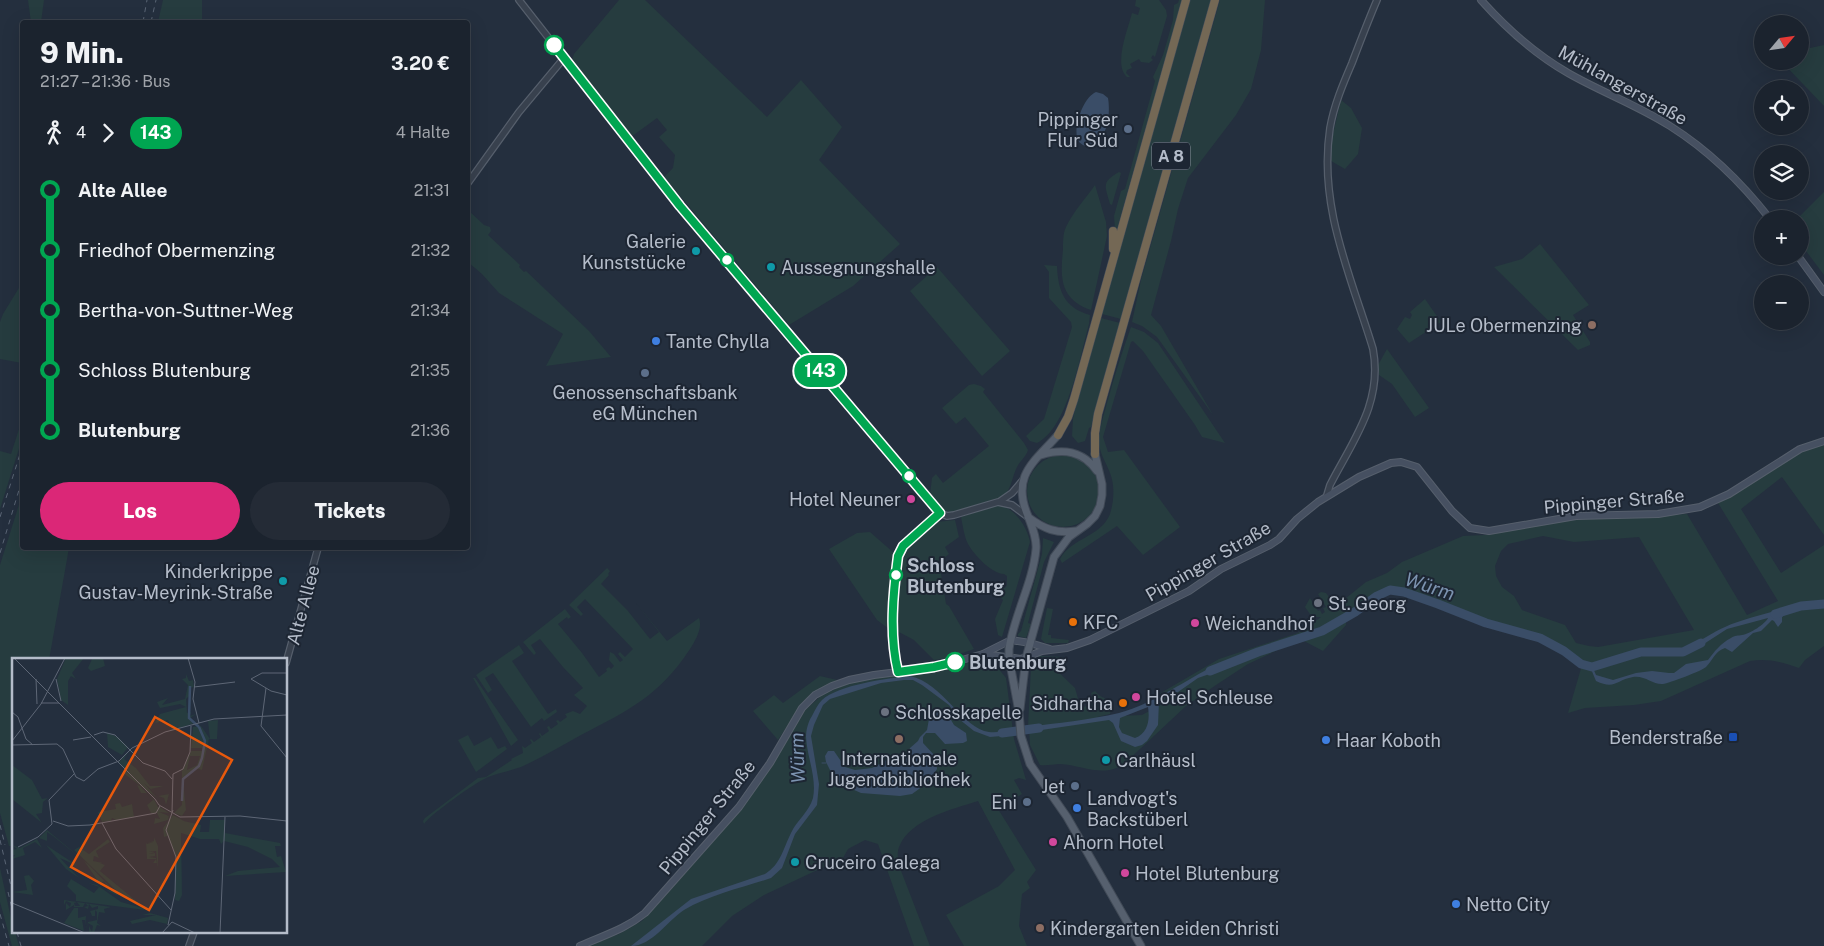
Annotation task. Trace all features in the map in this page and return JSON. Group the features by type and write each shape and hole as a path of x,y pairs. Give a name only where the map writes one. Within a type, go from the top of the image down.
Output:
{"highway":[{"name":"A 8","path":"1058,435 1068,417 1074,399 1186,0"},
{"name":"A 8","path":"1095,454 1095,433 1098,414 1215,0"},
{"path":"1113,231 1113,259"}],"main road":[{"name":"Mühlangerstraße","path":"1481,0 1519,38 1555,65 1642,109 1682,134 1734,177 1762,210"},
{"path":"1804,265 1824,292"},
{"path":"1058,435 1026,471 1021,493 1034,531 1036,549 1011,640 1009,658 1019,712 1021,736 1030,764 1068,817 1141,946"},
{"name":"Pippinger Straße","path":"982,654 1009,658 1026,658 1042,651 1067,648 1090,640 1189,591 1221,569 1279,539 1306,510 1327,495 1372,470 1391,463 1401,462 1417,467 1452,511 1470,528 1479,531 1489,531 1576,516 1673,513 1700,507 1718,499 1800,449 1824,441"},
{"path":"1039,456 1056,451 1073,452 1088,460 1099,474"},
{"path":"1019,712 1026,658 1054,557 1069,537 1095,516 1100,506 1102,495 1095,454"},
{"path":"1028,517 1046,530 1057,532 1078,530"},
{"name":"Pippinger Straße","path":"580,946 617,932 632,924 645,913 739,807 770,763 802,708 815,695 849,680 874,674 934,667 982,654 1011,640 1052,649"}],"street":[{"path":"519,0 680,206 940,513 947,516 954,515 998,502 1012,493 1023,480"},
{"path":"1327,495 1330,485 1367,416 1375,382 1373,349 1344,263 1332,208 1328,181 1328,148 1330,127 1337,101 1377,0"},
{"path":"470,180 519,112 564,58"},
{"path":"998,502 1012,505 1028,517"},
{"name":"Alte Allee","path":"287,658 317,550"},
{"path":"189,946 193,934"}],"green space":[{"path":"28,0 44,0 41,20 31,20"},
{"path":"163,0 202,0 202,20 158,20"},
{"path":"619,0 645,0 767,117 801,80 842,127 819,160 900,244 853,286 789,325 664,177 673,168 675,155 659,137 667,130 657,118 631,137 572,60 574,54"},
{"path":"1136,0 1159,0 1166,10 1167,16 1155,57 1153,55 1151,58 1153,60 1149,63 1141,62 1139,59 1130,64 1132,68 1127,70 1126,73 1130,77 1127,77 1121,64 1121,56 1132,13 1138,15 1140,8 1135,6"},
{"path":"1179,0 1182,0 1117,229 1115,230 1114,216 1121,191 1125,189 1155,81 1153,77 1163,55 1173,20 1174,5"},
{"path":"1190,0 1212,0 1121,319 1102,314 1103,305"},
{"path":"1220,0 1265,0 1261,50 1251,89 1236,115 1188,178 1178,209 1151,315 1161,326 1213,415 1157,337 1142,326 1132,322 1141,280"},
{"path":"1824,45 1824,106 1809,90 1809,80 1799,80 1790,70 1809,70 1809,47"},
{"path":"1341,100 1351,108 1362,128 1358,154 1345,169 1331,161 1330,147"},
{"path":"1119,172 1121,173 1112,205 1110,204 1106,185 1109,179"},
{"path":"1095,185 1106,222 1107,236 1091,310 1073,300 1064,286 1062,278 1063,238 1065,229 1072,216"},
{"path":"1824,192 1824,275 1809,255 1809,210 1806,210"},
{"path":"470,212 484,225 490,227 491,231 488,235 520,265 519,267 524,272 526,271 589,331 611,357 546,366 563,334 499,293 470,264"},
{"path":"1540,244 1589,305 1573,315 1590,345 1578,350 1494,267 1522,259"},
{"path":"1044,265 1057,266 1061,290 1068,303 1081,312 1090,315 1077,372 1065,407 1048,435 1037,443 1030,441 1026,436 1044,419 1072,327 1071,322 1049,298 1049,272"},
{"path":"937,267 1010,351 982,376 910,291"},
{"path":"20,286 20,363 0,359 0,322"},
{"path":"1425,299 1441,322 1409,343 1397,329 1405,317 1410,319 1412,315 1410,312"},
{"path":"1101,318 1120,323 1119,333 1091,427 1085,441 1078,443 1072,436 1073,419 1078,395"},
{"path":"1131,327 1144,332 1158,343 1225,443 1202,437 1143,351 1133,341 1131,342 1103,437 1108,452 1124,450 1180,527 1143,555 1117,526 1062,563 1060,559 1065,552 1071,546 1100,528 1110,514 1113,483 1100,450 1099,436 1112,384"},
{"path":"1387,349 1429,408 1415,417 1392,384 1379,375 1378,365"},
{"path":"974,384 985,389 983,392 1028,450 1017,467 1009,489 1004,496 1000,499 949,513 945,512 930,494 932,478 936,474 943,483 989,446 965,417 956,424 942,408 969,385"},
{"path":"20,426 20,445 0,509 0,451 11,454"},
{"path":"1824,443 1824,535 1782,477 1741,509 1781,573 1824,545 1824,646 1805,660 1799,668 1775,661 1750,661 1661,701 1634,705 1585,708 1568,713 1582,665 1565,653 1539,637 1497,627 1404,593 1377,595 1346,621 1346,625 1323,651 1304,641 1286,646 1248,664 1186,706 1125,763 1117,768 1101,771 1060,764 1040,765 1030,745 1028,727 1031,667 1035,659 1040,656 1064,657 1050,664 1075,688 1081,709 1094,701 1091,693 1095,691 1100,696 1113,702 1110,714 1097,717 1142,715 1162,704 1159,694 1219,659 1298,633 1321,617 1312,617 1305,607 1310,598 1322,614 1325,612 1323,608 1326,607 1318,594 1321,592 1326,593 1332,601 1330,611 1366,582 1387,573 1402,562 1463,536 1485,535 1572,520 1687,514 1747,615 1778,601 1718,503 1795,454","holes":["1543,536 1574,542 1639,537 1694,630 1598,647 1589,646 1576,643 1565,625 1522,610 1514,596 1502,587 1496,576 1495,566 1501,551 1508,544"]},
{"path":"1063,455 1083,461 1093,471 1099,491 1093,511 1083,521 1063,527 1043,521 1033,511 1027,491 1033,471 1043,461"},
{"path":"20,501 20,550 69,550 49,658 12,658 12,846 9,846 0,813 0,565"},
{"path":"996,505 1013,512 1026,529 1030,542 1002,637 998,635 995,619 1003,600 997,594 999,588 1005,588 1007,585 1007,576 994,571 975,554 968,544 961,517"},
{"path":"955,520 959,537 945,547 949,554 939,562 946,604 974,649 948,658 934,660 914,640 897,631 902,552 936,522"},
{"path":"870,532 894,553 889,629 877,620 829,549 857,533"},
{"path":"1043,538 1054,542 1044,562 1028,623 1031,624 1026,638 1018,636 1018,634 1021,631 1042,554"},
{"path":"607,568 610,571 609,575 601,584 628,611 650,639 659,632 636,603 667,641 699,618 699,630 690,649 667,679 642,700 614,718 528,763 482,780 444,806 424,824 425,818 478,778 486,777 523,753 522,746 525,748 532,743 531,739 534,742 541,737 540,733 542,736 549,731 547,727 549,726 551,729 558,724 556,721 560,722 567,717 565,714 573,711 580,714 587,706 574,695 583,688 540,639 531,645 536,653 534,655 523,642 565,609 571,617 568,619 567,617 558,624 599,677 607,671 606,669 609,667 611,669 614,666 609,660 610,652 620,662 623,660 618,654 620,652 625,657 633,649 585,599 577,607 583,614 581,616 569,605"},
{"path":"1047,608 1053,609 1048,635 1051,635 1051,638 1069,640 1068,643 1045,643 1041,639"},
{"path":"519,645 524,653 512,661 548,714 556,709 557,712 544,721 542,718 531,727 493,673 485,678 492,690 488,693 476,675"},
{"path":"980,660 994,663 1006,678 1014,739 1026,780 1019,778 1014,780 1022,794 998,809 1036,870 1027,882 1030,888 1022,894 1019,926 1027,946 964,946 946,915 999,886 1015,870 978,801 933,816 922,822 912,829 899,847 898,863 930,946 914,946 878,844 865,840 848,849 843,858 764,895 732,916 702,946 587,946 619,934 642,921 742,806 770,768 803,712 822,695 846,684 868,679 929,672"},
{"path":"820,676 837,680 817,690 803,702 778,740 753,711 774,695 783,703"},
{"path":"473,678 475,678 518,740 511,746"},
{"path":"468,735 474,746 491,737 498,749 505,746 507,749 476,772 458,740"},
{"path":"0,868 12,923 12,934 16,934 19,946 12,946 0,902"}],"water":[{"path":"1096,92 1108,98 1108,121 1103,135 1098,141 1092,145 1085,146 1077,139 1077,125 1084,105"},
{"path":"1785,608 1786,614 1782,617 1782,622 1778,627 1772,620 1761,631 1753,633 1732,652 1725,648 1722,649 1716,653 1703,669 1663,684 1633,677 1615,684 1602,684 1596,681 1591,669 1593,668 1596,675 1613,680 1636,673 1652,671 1674,673 1686,664 1708,660 1727,640 1753,631 1768,618 1727,629 1693,651 1690,646 1732,624"},
{"path":"1218,664 1221,670 1198,678 1178,692 1159,701 1158,725 1142,745 1135,747 1121,741 1113,723 1109,720 1028,732 1028,727 1096,718 1132,709","holes":["1148,707 1147,726 1143,733 1135,738 1122,733 1119,727 1120,718"]},
{"path":"910,676 922,680 933,687 961,715 979,729 989,732 1012,730 1013,735 990,737 974,731 959,719 949,705 913,680 881,683 830,699 823,705 811,736 819,784 817,805 795,834 782,868 771,878 715,896 684,910 653,938 639,945 631,946 691,899 765,874 775,866 794,828 809,808 813,798 814,783 806,734 809,721 822,700 839,690 851,686"},
{"path":"938,711 948,715 954,725 966,733 967,741 945,744 935,733 926,733 923,737 923,743 936,757 937,769 931,778 912,794 900,796 861,793 836,782 826,762 825,756 828,751 834,751 845,767 855,770 872,768 889,759 901,759 908,754 910,748 927,730 931,715"}],"waterway":[{"name":"Würm","path":"1210,671 1258,652 1322,631 1355,612 1377,596 1390,590 1404,592 1486,623 1540,638 1564,651 1581,664 1592,667 1641,652 1683,652 1701,643"},
{"name":"Würm","path":"1775,614 1801,606 1824,604"},
{"name":"Würm","path":"1002,733 1039,728"}],"railway":[{"path":"143,20 147,0"},
{"path":"151,20 156,0"},
{"path":"0,517 20,454"},
{"path":"0,553 20,487"},
{"path":"0,825 5,845"},
{"path":"0,840 12,891"},
{"path":"8,892 12,909"},
{"path":"0,914 9,946"},
{"path":"18,934 21,946"}],"bus line":[{"name":"143","path":"554,45 680,206 940,513 899,550 893,609 893,652 898,672 955,662"}],"place":[{"name":"Pippinger Flur Süd","path":"1128,129"},
{"name":"Galerie Kunststücke","path":"696,251"},
{"name":"Aussegnungshalle","path":"771,267"},
{"name":"JULe Obermenzing","path":"1592,325"},
{"name":"Tante Chylla","path":"656,341"},
{"name":"Genossenschaftsbank eG München","path":"645,373"},
{"name":"Hotel Neuner","path":"911,499"},
{"name":"Schloss Blutenburg","path":"896,575"},
{"name":"Kinderkrippe Gustav-Meyrink-Straße","path":"283,581"},
{"name":"St. Georg","path":"1318,603"},
{"name":"KFC","path":"1073,622"},
{"name":"Weichandhof","path":"1195,623"},
{"name":"Blutenburg","path":"955,662"},
{"name":"Hotel Schleuse","path":"1136,697"},
{"name":"Sidhartha","path":"1123,703"},
{"name":"Schlosskapelle","path":"885,712"},
{"name":"Benderstraße","path":"1733,737"},
{"name":"Internationale Jugendbibliothek","path":"899,739"},
{"name":"Haar Koboth","path":"1326,740"},
{"name":"Carlhäusl","path":"1106,760"},
{"name":"Jet","path":"1075,786"},
{"name":"Eni","path":"1027,802"},
{"name":"Landvogt's Backstüberl","path":"1077,808"},
{"name":"Ahorn Hotel","path":"1053,842"},
{"name":"Cruceiro Galega","path":"795,862"},
{"name":"Hotel Blutenburg","path":"1125,873"},
{"name":"Netto City","path":"1456,904"},
{"name":"Kindergarten Leiden Christi","path":"1040,928"}]}
